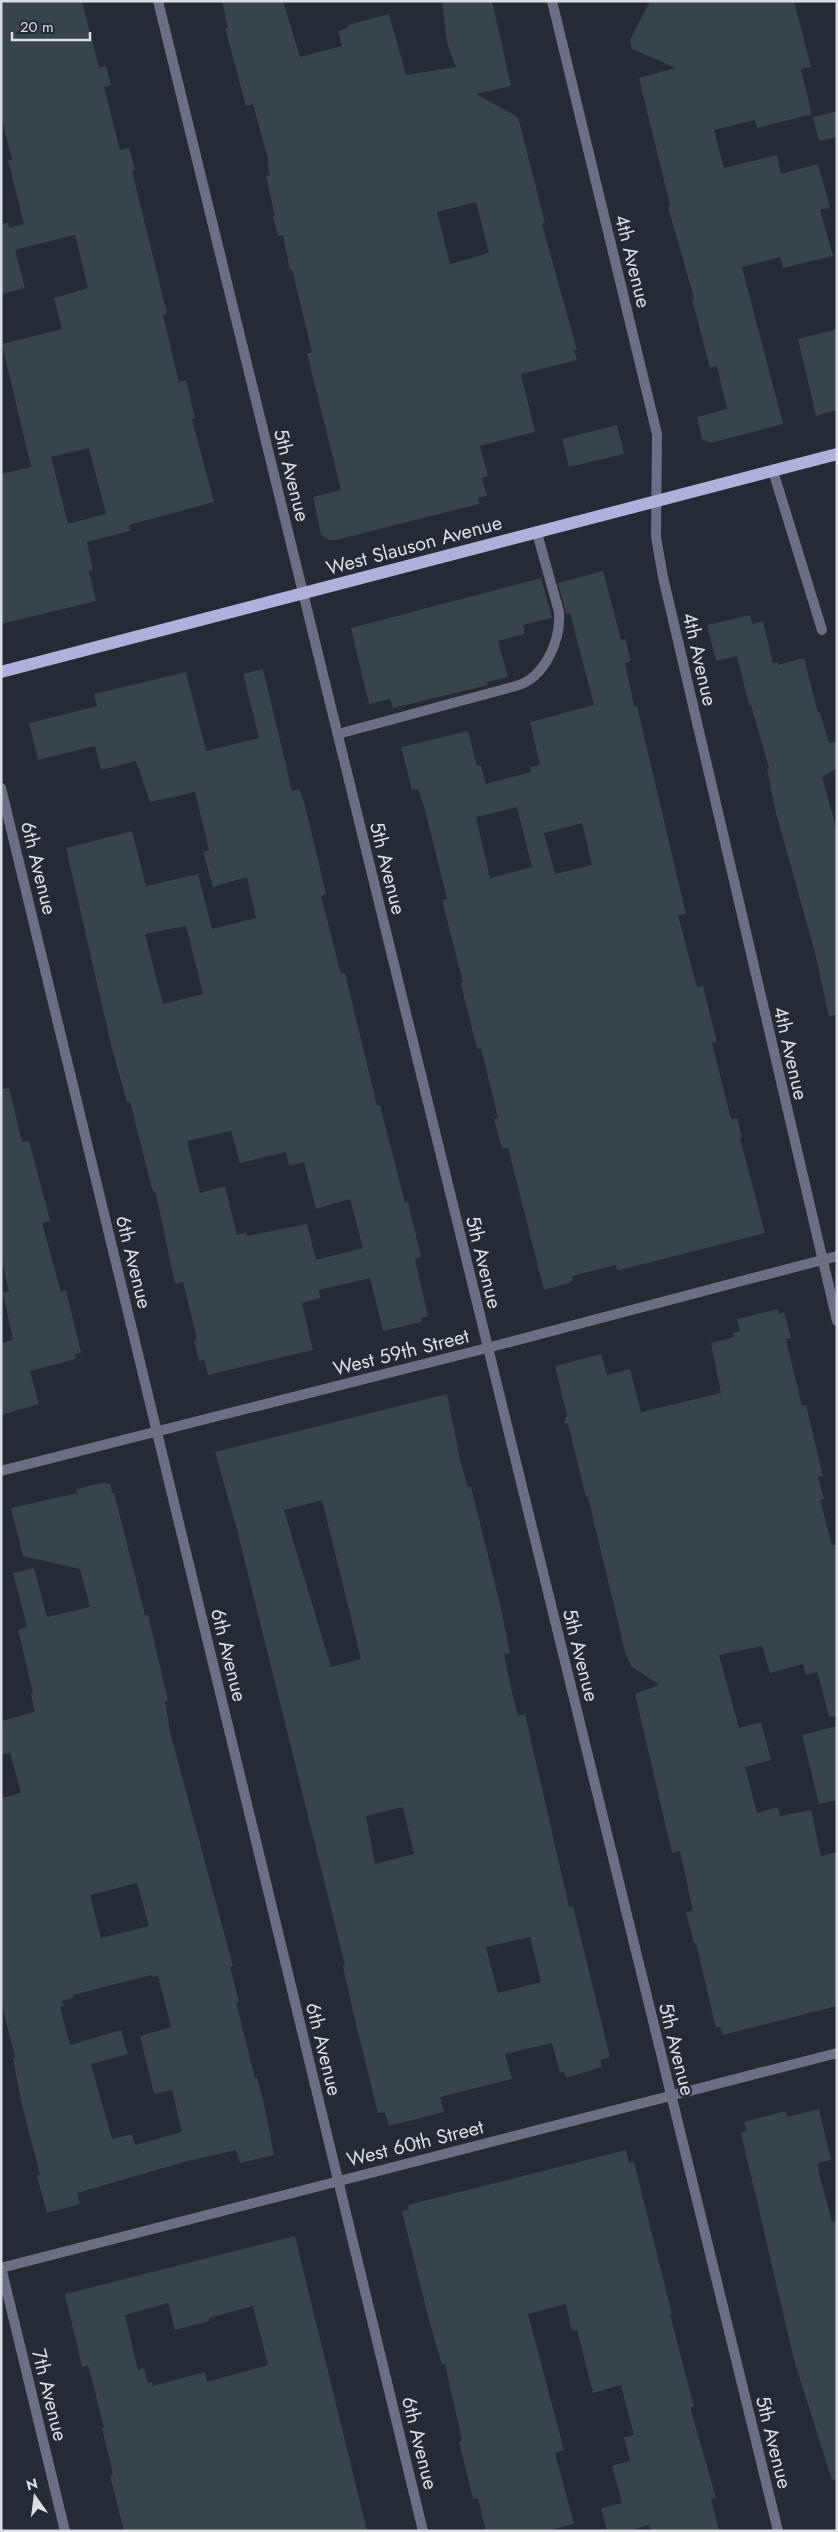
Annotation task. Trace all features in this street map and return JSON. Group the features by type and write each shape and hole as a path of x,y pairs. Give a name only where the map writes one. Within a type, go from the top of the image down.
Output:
{"main road":[{"name":"West Slauson Avenue","path":"1,672 837,454"}],"street":[{"name":"5th Avenue","path":"158,1 778,2531"},
{"name":"4th Avenue","path":"552,1 657,434 656,537 663,577 821,1260 837,1321"},
{"path":"773,471 822,630"},
{"path":"338,734 516,686 535,676 551,651 560,622 560,612 537,533"},
{"name":"6th Avenue","path":"1,788 423,2531"},
{"name":"West 59th Street","path":"1,1471 487,1348 837,1256"},
{"name":"West 60th Street","path":"1,2268 837,2053"},
{"name":"7th Avenue","path":"1,2268 65,2531"}],"building":[{"path":"12,1 82,1 99,68 106,66 111,85 104,87 120,150 129,148 135,170 132,171 167,314 163,315 179,382 186,380 195,419 192,419 214,502 129,525 130,531 87,542 93,570 89,571 96,601 1,624 1,474 31,467 2,344 62,329 54,298 88,288 75,235 15,250 25,288 1,294 1,224 8,223 9,228 24,224 8,160 12,160 1,116 1,4","holes":["89,448 106,514 68,524 51,457"]},
{"path":"222,1 283,1 300,57 342,46 338,31 348,28 348,25 389,14 406,75 456,67 447,43 442,1 492,1 511,86 476,94 518,117 545,223 542,224 577,350 574,350 577,360 521,374 535,432 480,446 488,476 482,478 487,496 478,498 479,504 336,540 329,540 321,535 313,497 341,490 307,354 312,352 292,270 290,270 283,235 278,236 273,216 275,216 266,176 270,175 267,163 269,163 253,104 246,106 225,28 228,28","holes":["476,202 489,253 450,264 437,212"]},
{"path":"650,1 794,1 811,67 801,69 812,114 757,128 755,120 714,130 724,168 777,155 781,174 818,164 830,207 820,210 833,256 783,268 780,257 742,267 783,424 710,443 702,439 697,417 727,409 717,366 710,368 692,299 694,298 668,207 670,205 639,78 676,68 632,49 630,40"},
{"path":"837,111 837,137 819,141 813,117"},
{"path":"837,329 837,410 816,416 798,339"},
{"path":"617,425 624,454 569,467 562,439"},
{"path":"603,571 621,640 625,639 631,661 625,663 634,706 637,706 686,914 678,915 697,987 703,986 717,1042 712,1043 731,1119 737,1118 742,1137 740,1138 765,1233 620,1270 617,1270 616,1265 572,1276 573,1280 569,1283 544,1290 508,1147 502,1149 494,1119 498,1118 481,1048 477,1049 461,984 463,982 442,900 447,899 425,810 418,789 412,790 401,747 468,731 477,766 481,766 486,784 531,772 530,767 540,765 530,722 594,705 570,613 566,614 558,583","holes":["517,807 532,867 490,878 476,817","582,823 592,865 555,874 544,833"]},
{"path":"541,578 552,618 523,625 525,634 498,641 508,677 487,682 488,685 393,708 390,699 369,704 351,628"},
{"path":"750,615 752,624 763,621 773,663 778,662 778,665 804,658 818,713 820,712 829,743 837,741 837,768 822,777 837,831 837,1015 829,1016 814,949 776,813 767,769 769,768 751,705 749,705 737,656 716,661 707,625"},
{"path":"263,669 292,791 299,789 305,805 326,894 321,896 341,974 345,973 377,1106 380,1105 405,1203 408,1202 421,1257 415,1259 428,1316 421,1318 422,1322 383,1331 370,1278 319,1290 320,1298 302,1303 313,1350 208,1375 204,1360 199,1361 194,1340 197,1339 183,1282 175,1284 156,1194 152,1189 130,1102 127,1102 112,1049 66,848 132,831 146,886 198,874 212,929 256,918 247,877 213,887 203,852 209,850 195,792 150,802 136,761 101,770 95,746 38,760 29,723 97,706 94,694 186,672 206,751 259,738 243,674","holes":["186,926 203,994 163,1004 145,934","231,1131 240,1163 286,1152 289,1166 304,1162 316,1209 350,1199 363,1248 316,1260 307,1224 247,1236 246,1233 237,1235 225,1186 200,1193 187,1141"]},
{"path":"9,1088 22,1142 29,1141 50,1221 42,1223 61,1292 66,1290 81,1353 75,1354 76,1359 30,1371 39,1404 1,1415 1,1343 13,1340 3,1293 9,1291 1,1258 1,1089"},
{"path":"778,1309 779,1314 784,1312 786,1319 791,1338 786,1339 787,1345 802,1406 806,1405 823,1476 818,1477 824,1499 820,1500 832,1545 837,1544 837,1716 829,1717 817,1672 806,1675 803,1664 770,1673 762,1646 719,1655 739,1728 761,1722 771,1760 745,1767 757,1813 778,1807 780,1816 811,1810 821,1856 837,1852 837,2006 723,2035 720,2027 716,2028 696,1943 694,1944 686,1912 693,1911 680,1851 672,1853 635,1694 659,1685 631,1666 625,1652 588,1497 586,1497 568,1424 564,1422 567,1415 555,1366 601,1354 607,1375 630,1369 641,1412 721,1393 711,1343 734,1337 733,1333 740,1331 737,1319"},
{"path":"447,1394 461,1464 468,1487 471,1487 499,1600 510,1653 504,1654 513,1697 518,1716 525,1714 569,1907 573,1906 610,2057 600,2060 602,2067 566,2078 564,2071 560,2073 552,2043 505,2054 512,2079 440,2097 444,2112 389,2126 385,2112 378,2113 352,2008 343,1966 345,1965 236,1526 215,1452","holes":["322,1500 361,1659 331,1667 284,1510","403,1807 414,1854 375,1864 366,1816","530,1937 541,1982 498,1993 486,1947"]},
{"path":"106,1482 106,1484 110,1483 112,1493 114,1493 145,1615 148,1615 168,1700 165,1701 170,1732 233,1966 230,1967 239,2002 236,2002 255,2078 257,2078 263,2099 274,2155 240,2163 236,2150 184,2162 77,2193 80,2204 47,2213 37,2176 40,2175 21,2101 13,2058 15,2058 1,2000 1,1798 21,1793 10,1753 1,1755 1,1721 35,1712 31,1694 33,1693 18,1630 27,1627 13,1573 34,1568 47,1617 90,1607 80,1569 23,1556 11,1508 78,1493 76,1489","holes":["137,1883 149,1926 101,1938 90,1895","151,1975 152,1977 158,1976 171,2027 140,2036 154,2094 172,2090 182,2132 135,2145 132,2134 112,2139 91,2064 128,2054 121,2030 70,2045 60,2007 64,2006 62,2001 73,1998 73,1995"]},
{"path":"837,1726 837,1800 819,1804 802,1735"},
{"path":"819,2109 831,2160 818,2163 819,2173 832,2222 837,2220 837,2479 832,2480 794,2360 741,2133 747,2131 744,2122 786,2111 787,2117"},
{"path":"626,2150 629,2163 634,2162 672,2314 670,2314 694,2407 690,2407 716,2498 711,2499 719,2531 651,2531 649,2525 627,2531 607,2531 601,2508 622,2503 612,2466 630,2461 624,2437 634,2435 621,2385 593,2393 577,2330 572,2331 566,2304 528,2314 564,2450 555,2453 574,2524 546,2531 486,2531 478,2498 473,2499 459,2442 462,2441 445,2364 442,2365 429,2320 402,2211 409,2209 408,2205"},
{"path":"295,2236 367,2531 124,2531 110,2475 113,2475 102,2428 104,2427 88,2365 82,2367 65,2294","holes":["168,2303 175,2330 253,2306 268,2365 207,2382 205,2372 153,2386 152,2382 148,2383 144,2368 138,2370 125,2315"]}]}
